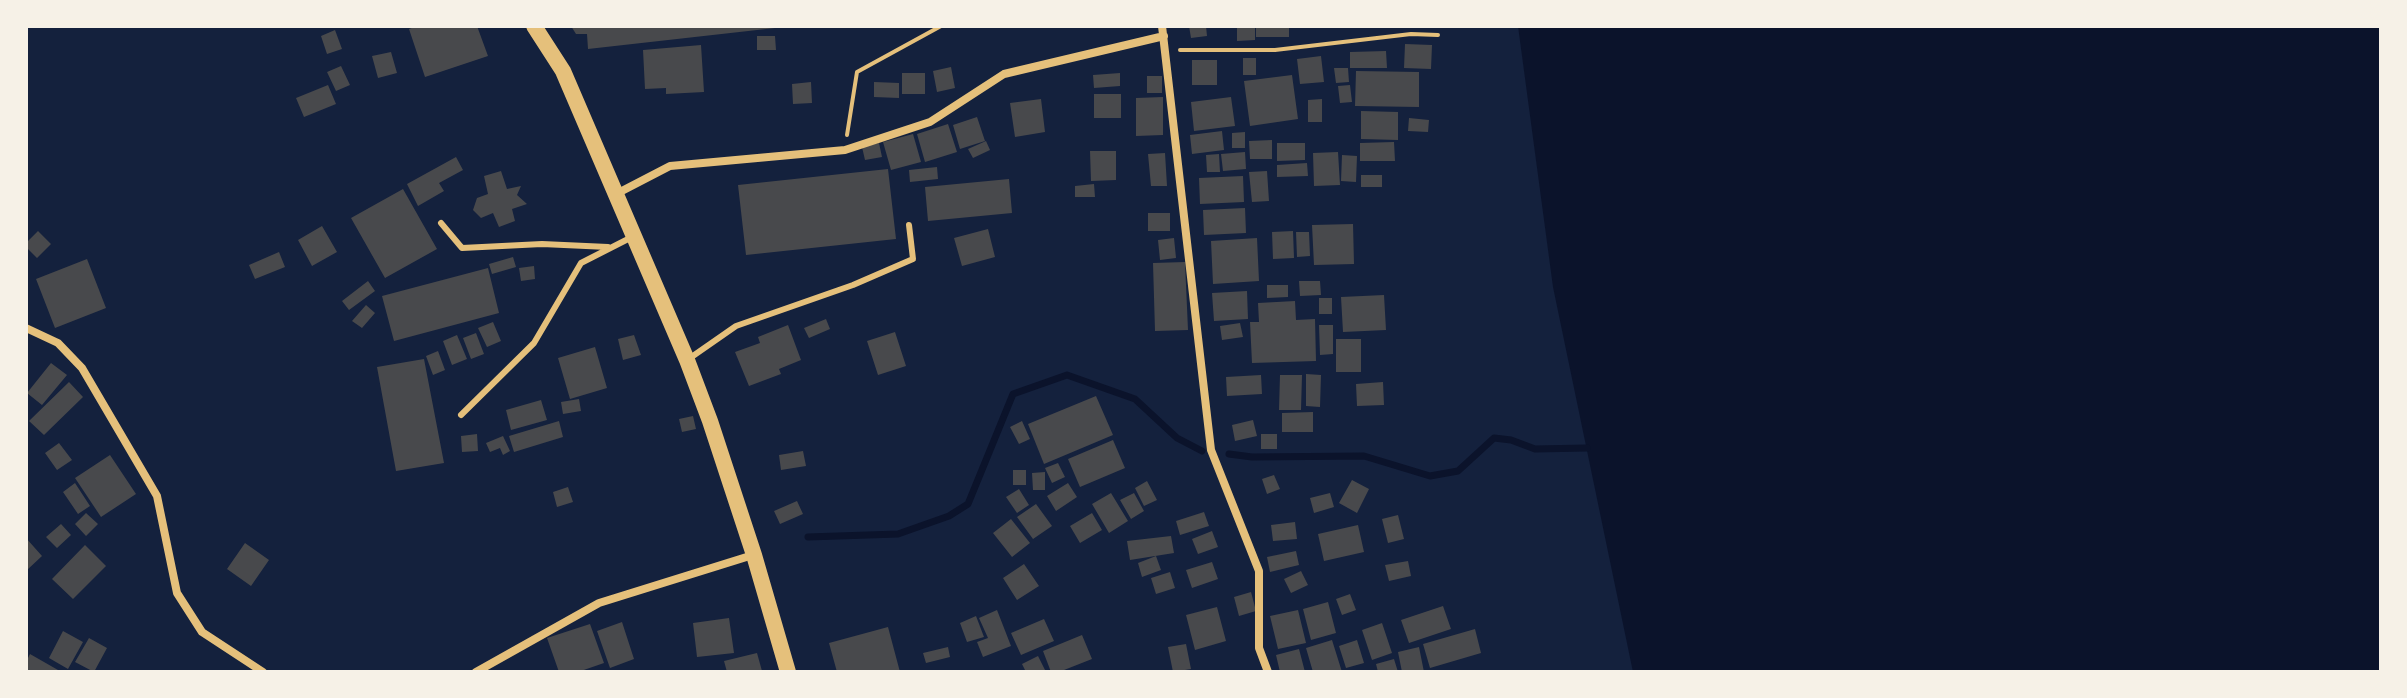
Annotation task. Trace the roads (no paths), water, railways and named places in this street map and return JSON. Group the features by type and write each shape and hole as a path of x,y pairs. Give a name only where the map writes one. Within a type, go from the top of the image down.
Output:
{"main road":[{"path":"534,26 563,71 687,360 754,555 788,672"}],"street":[{"path":"1162,26 1211,450 1259,571 1259,648 1268,672"},
{"path":"616,194 670,166 845,150 930,122 1004,74 1164,36"},
{"path":"26,328 58,343 82,368 157,496 177,593 202,632 263,672"},
{"path":"476,672 599,603 754,555"}],"lane":[{"path":"441,223 462,248 542,244 611,247"},
{"path":"687,360 736,326 853,285 913,259 909,225"},
{"path":"461,415 534,343 581,263 634,236"}],"water":[{"path":"1518,26 2381,26 2381,672 1633,672 1553,287"}],"waterway":[{"path":"808,537 898,534 949,516 968,504 1013,394 1067,375 1135,399 1177,438 1202,451"},
{"path":"1229,454 1252,457 1364,456 1430,476 1458,471 1494,438 1511,440 1535,449 1587,448"}]}
